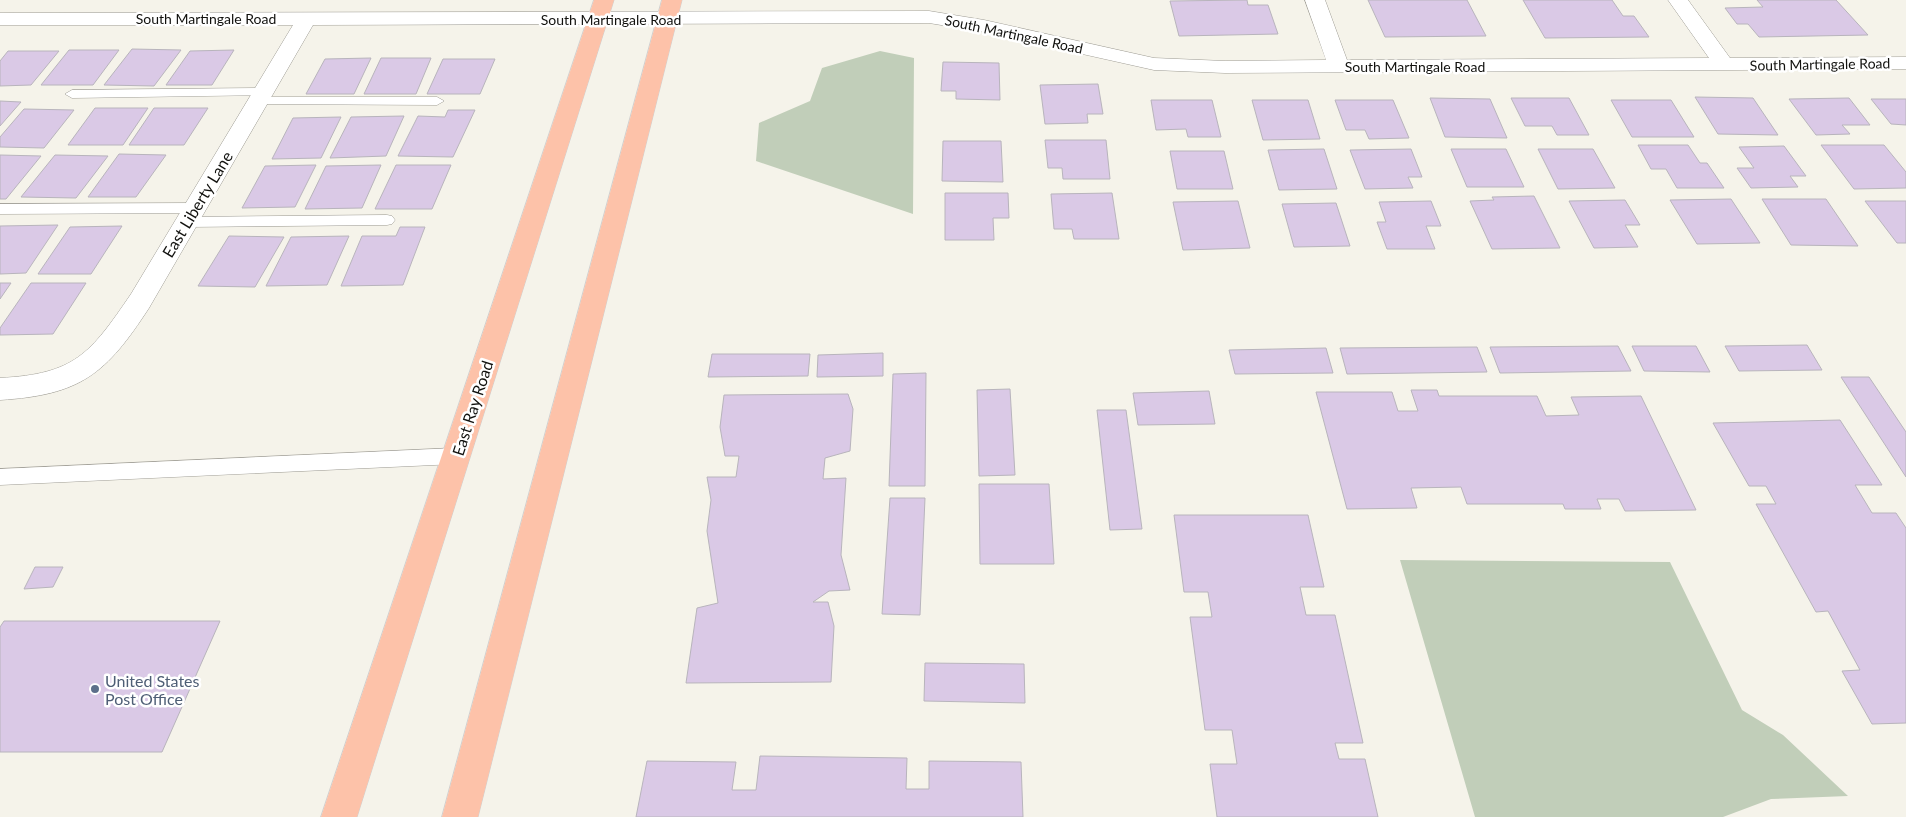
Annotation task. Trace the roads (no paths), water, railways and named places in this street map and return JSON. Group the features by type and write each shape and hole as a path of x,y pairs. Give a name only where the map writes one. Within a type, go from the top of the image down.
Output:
{"main road":[{"name":"East Ray Road","path":"339,817 601,10"},
{"path":"460,817 670,10"}],"street":[{"path":"1315,0 1339,67"},
{"path":"1678,0 1724,64"},
{"name":"South Martingale Road","path":"0,19 307,18 601,10 929,8 984,26 1154,64 1225,68 1906,63"},
{"name":"East Liberty Lane","path":"0,389 37,387 70,376 102,354 117,336 307,18"}],"lane":[{"path":"72,94 437,101"},
{"path":"0,209 387,220"},
{"path":"0,477 456,456"}],"place":[{"name":"United States Post Office","path":"95,689"}]}
